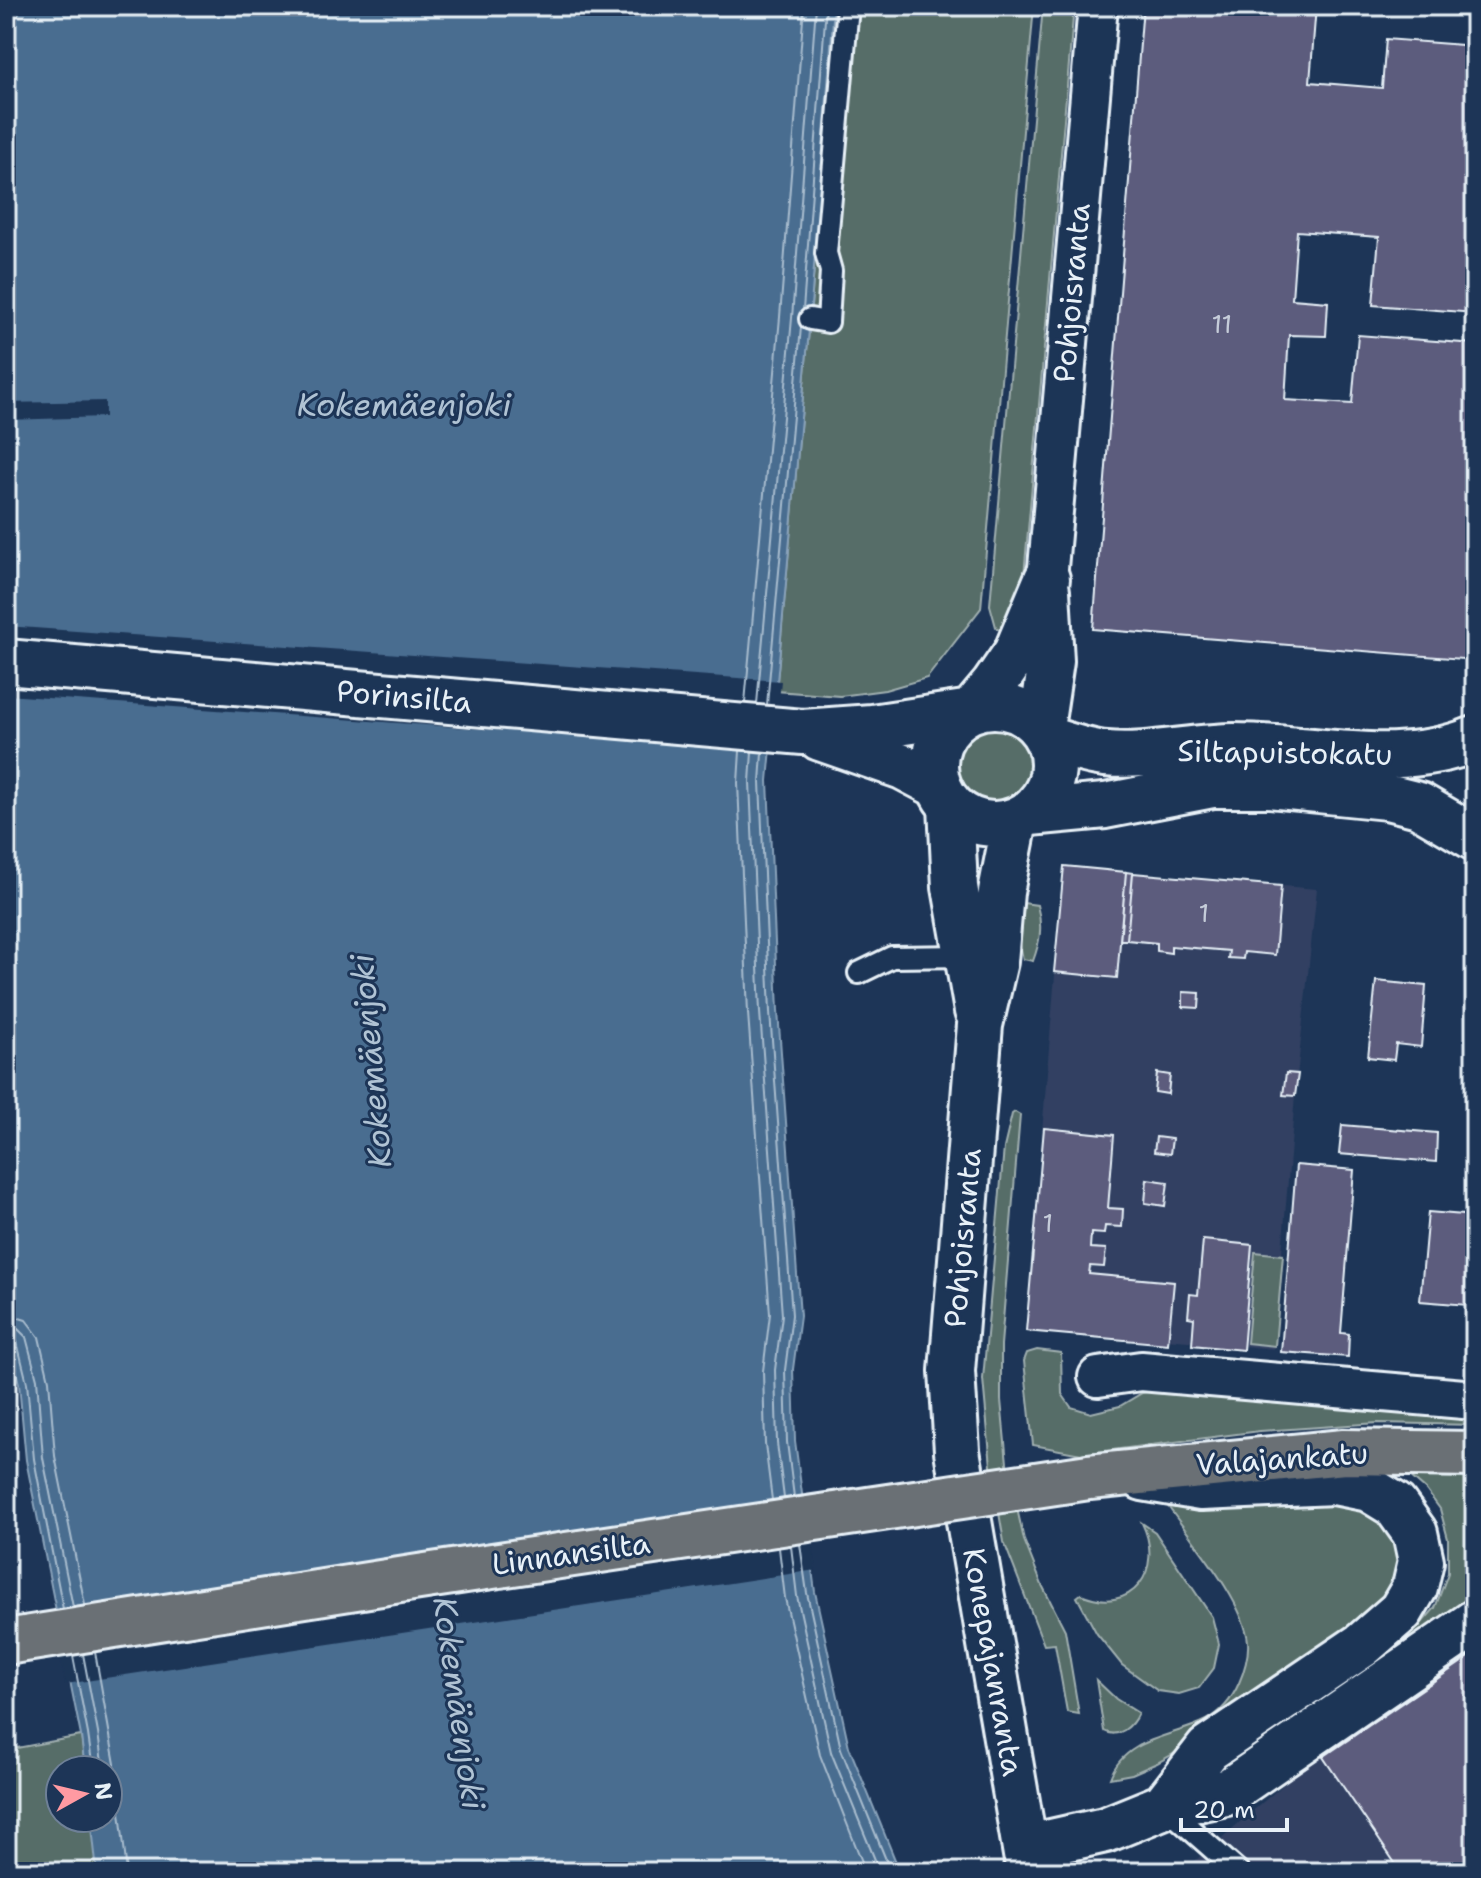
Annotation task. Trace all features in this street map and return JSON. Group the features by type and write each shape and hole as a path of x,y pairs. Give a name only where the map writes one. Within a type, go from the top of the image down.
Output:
{"main road":[{"name":"Pohjoisranta","path":"969,712 1016,653 1047,579"},
{"name":"Pohjoisranta","path":"1044,733 1051,661 1047,579"},
{"name":"Porinsilta","path":"6,662 803,732 872,727 969,712"},
{"path":"945,796 967,818 979,823 991,825 1022,817 1038,805 1050,786 1054,761 1044,733 1024,713 1003,706 969,712 949,726 938,744 935,764 945,796 955,887 980,1025"},
{"name":"Porinsilta","path":"803,732 903,767 945,796"},
{"name":"Siltapuistokatu","path":"1044,733 1078,749 1109,754 1234,746 1386,756 1421,755 1450,749 1475,739"},
{"path":"1472,836 1450,806 1448,782 1456,760 1475,739"},
{"name":"Siltapuistokatu","path":"1022,817 1105,806 1213,785 1269,785 1387,797 1419,805 1472,836"},
{"path":"980,1025 995,961 1001,892 1022,817"},
{"name":"Pohjoisranta","path":"957,1451 952,1371 980,1025"},
{"name":"Konepajanranta","path":"957,1451 1027,1860"},
{"name":"Valajankatu","path":"1101,1475 1344,1452 1475,1454"},
{"path":"1101,1475 1201,1488 1334,1482 1369,1489 1395,1505 1415,1533 1421,1561 1415,1587 1401,1611 1362,1645 1208,1749 1164,1806"},
{"name":"Linnansilta","path":"6,1642 1101,1475"},
{"path":"1027,1860 1164,1806 1226,1793 1475,1622"}],"street":[{"name":"Pohjoisranta","path":"1047,579 1098,6"},
{"path":"1098,1377 1141,1371 1475,1400"}],"lane":[{"path":"810,319 828,322 831,271 826,253 834,93 848,6"},
{"path":"859,973 892,957 966,956"},
{"path":"1164,1806 1239,1872"}],"shaded area":[{"path":"1064,866 1317,889 1295,1096 1274,1349 1026,1326"},
{"path":"1475,1646 1475,1872 1182,1872 1313,1759"}],"green space":[{"path":"834,6 1034,6 981,608 927,678 885,690 840,696 776,691 810,319"},
{"path":"1043,6 1074,6 1024,576 1019,606 1006,634 996,627 990,605"},
{"path":"994,727 1009,730 1022,738 1030,751 1033,766 1030,781 1022,794 1009,802 994,805 979,802 966,794 958,781 955,766 958,751 966,738 979,730"},
{"path":"1023,903 1037,905 1039,913 1040,934 1033,961 1023,959 1020,944 1018,924"},
{"path":"1015,1112 1020,1115 1001,1345 1001,1400 1007,1463 1024,1540 1065,1630 1079,1714 1067,1712 1055,1644 1044,1645 1004,1542 991,1466 983,1379 1004,1148"},
{"path":"1255,1252 1283,1255 1275,1346 1247,1343"},
{"path":"1037,1350 1061,1353 1062,1394 1071,1407 1091,1413 1120,1406 1142,1393 1175,1385 1475,1413 1475,1425 1378,1423 1260,1431 1081,1454 1033,1445 1024,1361 1027,1353"},
{"path":"1409,1475 1475,1477 1475,1602 1298,1724 1293,1716 1414,1632 1435,1608 1448,1573 1448,1539 1440,1509 1426,1490"},
{"path":"1166,1498 1362,1501 1391,1526 1403,1553 1387,1605 1221,1727 1157,1763 1132,1774 1110,1778 1117,1764 1139,1746 1194,1726 1217,1713 1236,1689 1247,1658 1245,1626 1237,1608 1215,1571 1167,1505"},
{"path":"1142,1523 1155,1532 1212,1617 1219,1644 1214,1668 1199,1688 1179,1694 1158,1691 1122,1665 1097,1634 1077,1597 1081,1594 1115,1599 1129,1594 1139,1584 1149,1557 1148,1540"},
{"path":"1096,1680 1116,1699 1138,1713 1132,1723 1119,1733 1104,1731"},
{"path":"81,1736 84,1754 44,1754 44,1834 98,1834 104,1872 6,1872 6,1750"}],"water":[{"name":"Kokemäenjoki","path":"6,6 834,6 810,319 768,781 778,1011 800,1316 793,1369 795,1441 815,1592 849,1747 900,1872 97,1872 93,1834 124,1834 124,1754 83,1754 26,1460 19,1384 6,1329"}],"pier":[{"path":"105,401 105,417 6,420 6,403"},
{"path":"6,626 781,681 774,750 6,695"},
{"path":"806,1497 816,1570 66,1684 51,1610"}],"building":[{"path":"1143,6 1316,6 1310,82 1382,88 1386,39 1475,46 1475,313 1373,305 1379,237 1297,231 1292,299 1328,302 1326,336 1289,335 1285,400 1352,404 1358,335 1475,344 1475,660 1093,629"},
{"path":"1064,866 1126,872 1117,978 1054,972"},
{"path":"1126,872 1133,873 1127,940 1120,940"},
{"path":"1133,873 1281,886 1275,955 1244,952 1243,959 1228,958 1229,951 1171,946 1171,953 1157,951 1157,943 1127,940"},
{"path":"1376,981 1426,986 1421,1047 1396,1044 1394,1060 1368,1057"},
{"path":"1183,992 1200,993 1199,1008 1183,1007"},
{"path":"1157,1073 1170,1075 1168,1094 1155,1092"},
{"path":"1286,1073 1298,1074 1295,1096 1283,1095"},
{"path":"1342,1125 1437,1133 1436,1162 1339,1154"},
{"path":"1044,1128 1114,1135 1108,1208 1123,1209 1122,1227 1105,1226 1104,1234 1091,1233 1090,1248 1106,1249 1104,1267 1090,1266 1089,1274 1174,1282 1168,1344 1026,1331"},
{"path":"1156,1137 1172,1139 1170,1154 1154,1152"},
{"path":"1296,1165 1354,1170 1341,1333 1349,1334 1348,1357 1281,1352"},
{"path":"1147,1179 1168,1182 1165,1206 1145,1203"},
{"path":"1428,1212 1475,1216 1468,1305 1420,1301"},
{"path":"1203,1240 1252,1245 1243,1350 1192,1345 1194,1318 1188,1317 1190,1294 1198,1295"},
{"path":"1475,1653 1475,1872 1401,1872 1323,1757"}]}
